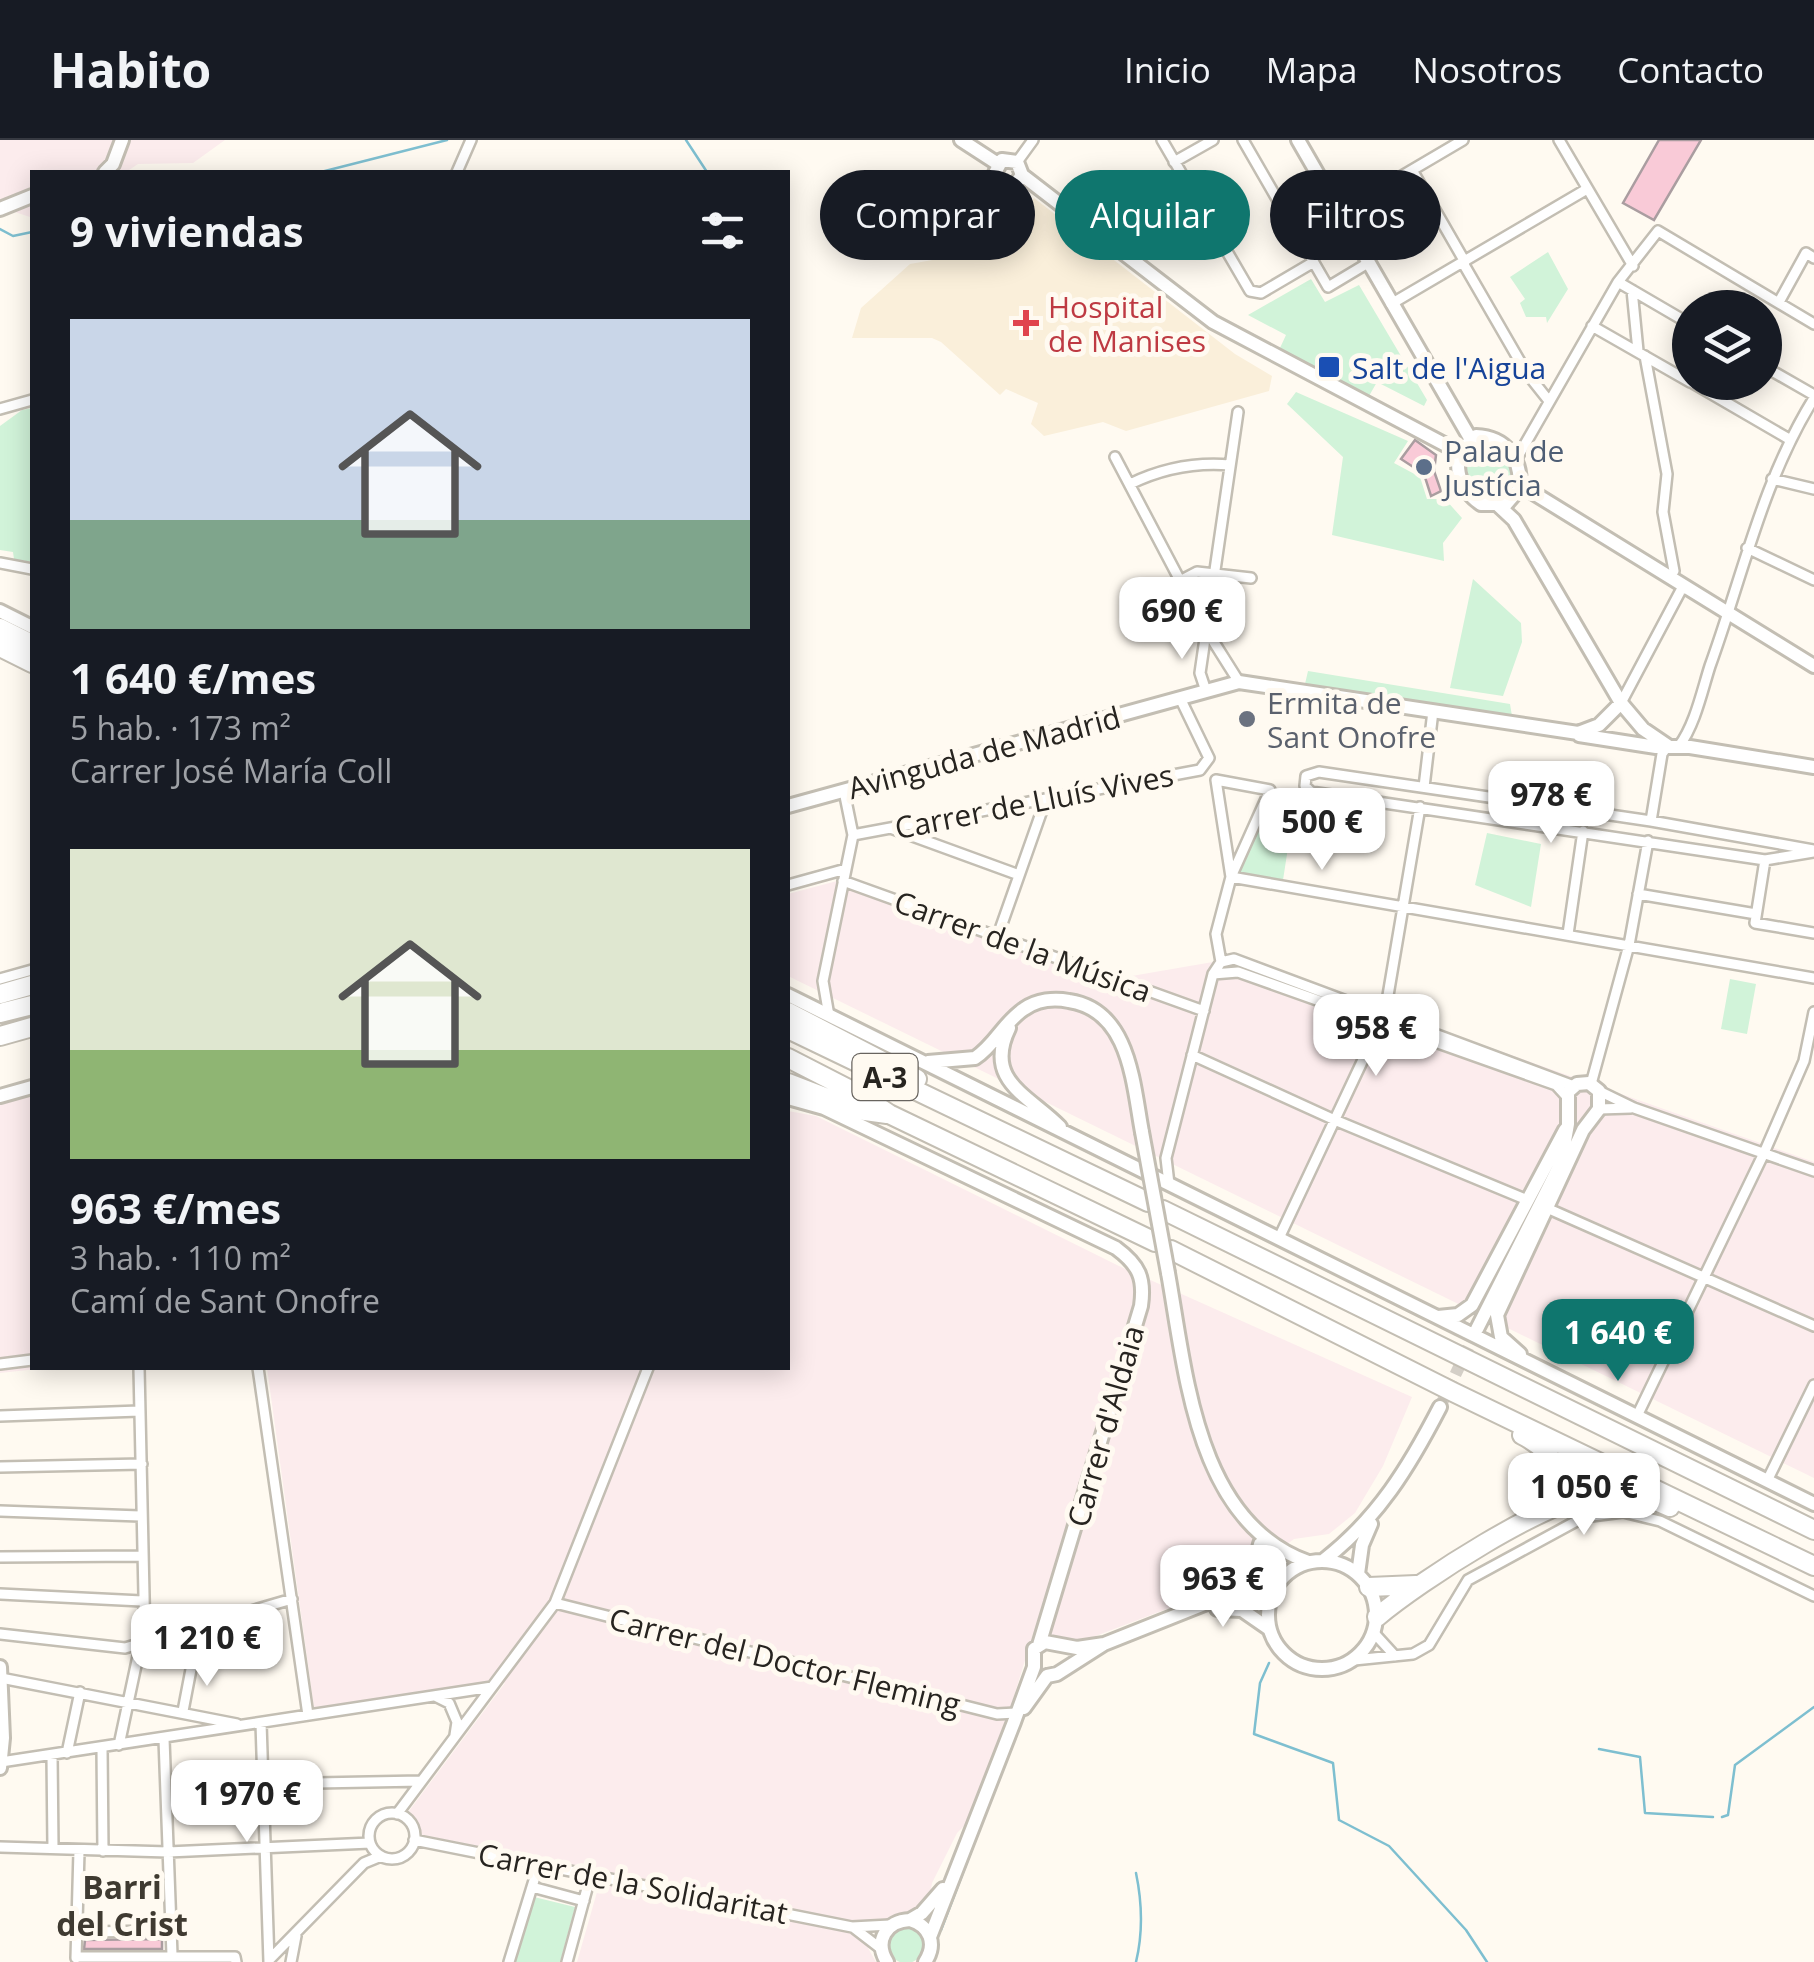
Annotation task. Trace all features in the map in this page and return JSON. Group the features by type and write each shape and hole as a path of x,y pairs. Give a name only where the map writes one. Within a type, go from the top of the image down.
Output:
{"highway":[{"path":"0,628 30,643"},
{"path":"0,643 30,659"},
{"path":"0,994 30,986"},
{"path":"792,1003 967,1106 984,1122"},
{"path":"0,1013 30,1005"},
{"path":"0,1036 30,1028"},
{"name":"A-3","path":"790,1030 1814,1530"},
{"name":"A-3","path":"790,1059 864,1096 889,1114 1163,1246 1446,1399 1814,1566"},
{"path":"790,1081 866,1111 889,1114"},
{"path":"1446,1399 1534,1440 1554,1460 1559,1480 1556,1491 1533,1518"},
{"path":"1376,1625 1416,1585 1533,1518 1584,1496 1602,1493 1638,1496 1814,1575"},
{"path":"1364,1580 1416,1585"}],"street":[{"path":"107,170 122,140"},
{"path":"961,140 998,164"},
{"path":"998,164 996,178 1002,185 1015,185 1032,140"},
{"path":"1162,140 1250,291 1255,293 1312,262"},
{"path":"1174,162 1214,140"},
{"path":"1242,140 1328,287 1368,264"},
{"path":"1298,140 1315,170"},
{"path":"1412,170 1463,140"},
{"path":"1558,140 1634,266"},
{"path":"458,170 470,143"},
{"path":"998,164 1007,159 1020,168 1213,322 1459,452"},
{"path":"1391,304 1587,188"},
{"path":"0,209 13,200 30,196"},
{"path":"1441,221 1549,401"},
{"path":"1516,460 1618,282 1658,232 1758,290"},
{"path":"1782,297 1806,253 1814,258"},
{"path":"1366,260 1470,438"},
{"path":"1618,282 1672,313"},
{"path":"1632,290 1641,354 1667,474 1663,512 1674,571"},
{"path":"1782,304 1814,324"},
{"path":"1592,326 1672,371"},
{"path":"1537,385 1551,383 1567,370"},
{"path":"1651,821 1662,754 1674,746 1729,614 1772,479 1814,396 1782,377"},
{"path":"1722,400 1789,439"},
{"path":"0,409 30,401"},
{"path":"1206,691 1200,672 1205,628 1238,412"},
{"path":"1482,436 1498,441 1516,460 1520,481 1516,497 1500,506 1482,504 1467,492 1457,466 1459,452 1470,438 1482,436"},
{"path":"1115,458 1205,628 1239,682 1814,767"},
{"path":"1130,484 1154,472 1187,466 1230,466"},
{"path":"1772,479 1814,488"},
{"path":"1520,481 1534,494 1814,666"},
{"path":"1500,506 1514,520 1621,703 1643,730 1674,746"},
{"path":"1747,548 1814,580"},
{"path":"0,563 30,570"},
{"path":"1151,596 1197,572 1251,578"},
{"path":"1562,731 1588,731 1621,703 1681,590 1686,588"},
{"path":"0,611 30,625"},
{"name":"Avinguda de Madrid","path":"790,805 1239,682"},
{"path":"1606,718 1612,703 1608,684"},
{"name":"Carrer de Lluís Vives","path":"853,835 1200,770 1209,758 1180,698"},
{"path":"1424,788 1433,711"},
{"path":"1319,772 1651,821 1814,851 1765,860 1311,792 1304,786 1306,776 1319,772"},
{"path":"1221,962 1216,934 1231,876 1270,790 1216,780 1231,876"},
{"path":"829,1016 823,981 853,835 844,791"},
{"path":"997,938 1046,799"},
{"path":"1280,1238 1382,1018 1406,907 1420,807"},
{"path":"890,828 1020,875"},
{"path":"1568,934 1583,830"},
{"path":"1477,1329 1562,1158 1598,1110 1595,1088 1629,945 1648,841"},
{"path":"1765,860 1755,923 1814,933"},
{"path":"790,884 846,870"},
{"path":"1231,876 1814,978"},
{"name":"Carrer de la Música","path":"843,881 1204,1011"},
{"path":"1638,894 1756,914"},
{"path":"1169,1184 1166,1158 1213,974 1221,962 1234,959 1556,1085 1570,1097 1581,1117 1598,1110 1634,1108"},
{"path":"0,980 30,971"},
{"path":"1213,974 1238,972 1382,1018"},
{"path":"924,1062 975,1058 1015,1016 1035,1004 1062,1000 1076,1002 1102,1016 1119,1036 1142,1132 1197,1427 1216,1474 1260,1544 1274,1588 1268,1628 1289,1659 1310,1669 1332,1669 1354,1660 1413,1654 1428,1645 1468,1580 1584,1516 1624,1512 1660,1521 1814,1596"},
{"path":"792,1003 829,1016 1062,1128"},
{"path":"1636,1416 1809,1063 1814,1012"},
{"path":"1015,1016 1002,1051 1007,1078 1028,1102 1062,1128 1527,1364 1814,1504"},
{"path":"1192,1055 1337,1121 1525,1199"},
{"path":"0,1096 30,1088"},
{"path":"1570,1097 1595,1088 1634,1108 1814,1171"},
{"path":"1562,1158 1570,1097"},
{"name":"Carrer d'Aldaia","path":"790,1099 824,1108 1116,1248 1140,1272 1144,1284 1050,1612 1051,1645"},
{"path":"1435,1317 1458,1316 1472,1305 1568,1124"},
{"path":"1527,1364 1501,1337 1496,1322 1583,1130"},
{"path":"1130,1162 1156,1166 1166,1158"},
{"path":"1549,1210 1814,1326"},
{"path":"0,1364 30,1360"},
{"path":"119,1745 143,1642 139,1370"},
{"path":"258,1370 308,1715"},
{"path":"397,1814 555,1603 647,1370"},
{"path":"1767,1481 1814,1385"},
{"path":"1396,1656 1376,1625 1364,1580 1362,1545 1374,1517 1407,1469 1446,1399"},
{"path":"0,1416 139,1411"},
{"path":"0,1467 142,1464"},
{"path":"0,1511 140,1516"},
{"path":"1242,1511 1286,1554 1308,1562"},
{"path":"1324,1560 1374,1517"},
{"path":"1015,1718 1047,1676 1104,1644 1207,1603 1252,1578 1260,1544"},
{"path":"0,1558 141,1556"},
{"path":"1207,1603 1274,1588 1285,1575 1308,1562 1342,1564 1364,1580"},
{"path":"0,1594 142,1601"},
{"path":"0,1634 116,1648 292,1599"},
{"name":"Carrer del Doctor Fleming","path":"555,1603 1015,1718"},
{"path":"1188,1611 1242,1610 1268,1628"},
{"path":"1354,1660 1376,1625"},
{"path":"930,1937 1034,1667 1032,1655 1051,1645 1104,1644"},
{"path":"1051,1645 1066,1657 1064,1667"},
{"path":"183,1712 193,1659"},
{"path":"0,1667 0,1765 492,1687"},
{"path":"1034,1667 1047,1676"},
{"path":"0,1678 245,1726"},
{"path":"67,1753 80,1692"},
{"path":"434,1696 450,1703 457,1722 454,1737"},
{"path":"197,1733 200,1716"},
{"path":"261,1723 269,1961"},
{"path":"164,1739 172,1956"},
{"path":"102,1748 103,1851"},
{"path":"52,1755 53,1848"},
{"path":"264,1784 422,1781"},
{"path":"0,1847 168,1852 350,1846 402,1856 414,1840 410,1824 397,1814 385,1814 375,1821 370,1831 375,1850"},
{"name":"Carrer de la Solidaritat","path":"414,1840 852,1927 890,1926"},
{"path":"269,1961 375,1850"},
{"path":"78,1851 76,1960 172,1956 235,1957 236,1962"},
{"path":"510,1962 539,1864"},
{"path":"567,1962 592,1874"},
{"path":"887,1962 880,1948 882,1936 890,1926 910,1920 933,1902 951,1878"},
{"path":"532,1888 584,1901"},
{"path":"910,1920 926,1928 930,1937 931,1953 925,1962"},
{"name":"Carrer de la Solidaritat","path":"852,1927 880,1948"},
{"path":"76,1932 171,1930"},
{"path":"291,1962 296,1936"}],"shaded area":[{"path":"0,140 225,140 193,163 138,164 129,170 30,170 30,217 0,207"},
{"name":"Hospital de Manises","path":"1035,199 1055,214 1055,260 1114,260 1235,354 1272,376 1269,391 1126,431 1103,422 1044,436 1031,424 1038,403 1006,389 1000,395 941,342 932,338 852,338 861,308 910,264 932,260 1035,260"},
{"path":"837,881 1120,978 1236,958 1814,1162 1814,1478 790,977 790,893"},
{"path":"30,1096 30,1370 0,1373 0,1103"},
{"path":"790,1111 816,1116 1119,1266 1412,1397 1383,1466 1355,1513 1329,1534 1294,1539 1235,1583 1080,1642 1033,1634 968,1822 957,1833 932,1883 929,1901 915,1913 873,1923 868,1948 876,1962 577,1962 603,1871 422,1835 409,1811 505,1683 314,1708 267,1370 790,1370"}],"green space":[{"path":"1548,252 1568,289 1547,323 1546,317 1526,317 1520,303 1525,299 1510,277"},
{"path":"1311,279 1325,302 1359,285 1427,400 1424,406 1377,382 1369,396 1280,348 1286,335 1248,315"},
{"path":"1296,392 1408,441 1394,463 1420,477 1427,499 1445,499 1462,518 1443,543 1444,561 1332,535 1343,457 1287,404"},
{"path":"30,408 30,562 14,559 13,552 0,550 0,426"},
{"path":"1478,443 1493,447 1508,462 1511,484 1499,499 1476,492 1465,473 1463,456"},
{"path":"1473,579 1521,623 1522,642 1503,696 1450,688"},
{"path":"1308,671 1510,704 1512,716 1305,684"},
{"path":"1273,793 1295,802 1283,880 1238,874"},
{"path":"1487,833 1541,844 1531,907 1475,885"},
{"path":"1730,979 1756,984 1747,1034 1721,1029"},
{"path":"534,1897 575,1907 560,1962 515,1962"},
{"path":"906,1927 919,1932 924,1945 919,1958 906,1963 893,1958 888,1945 893,1932"}],"building":[{"path":"1659,140 1701,140 1654,220 1623,203"},
{"name":"Palau de Justícia","path":"1415,440 1436,455 1434,471 1441,491 1431,496 1424,474 1401,459"},
{"path":"162,1939 162,1949 84,1949 85,1940"}],"waterway":[{"path":"329,170 447,140"},
{"path":"686,140 706,170"},
{"path":"0,229 13,236 30,232"},
{"path":"1269,1663 1260,1683 1254,1734 1333,1763 1339,1820 1389,1846 1466,1930 1487,1962"},
{"path":"1722,1817 1728,1815 1735,1765 1814,1707"},
{"path":"1599,1749 1640,1757 1645,1813 1713,1817"},
{"path":"941,1930 980,1828"},
{"path":"1136,1873 1141,1918 1136,1962"}],"tunnel":[{"path":"1440,1407 1477,1329"}],"place":[{"name":"Hospital de Manises","path":"1026,323"},
{"name":"Salt de l'Aigua","path":"1329,367"},
{"name":"Palau de Justícia","path":"1424,467"},
{"name":"Ermita de Sant Onofre","path":"1247,719"}],"district":[{"name":"Barri del Crist","path":"122,1904"}]}
